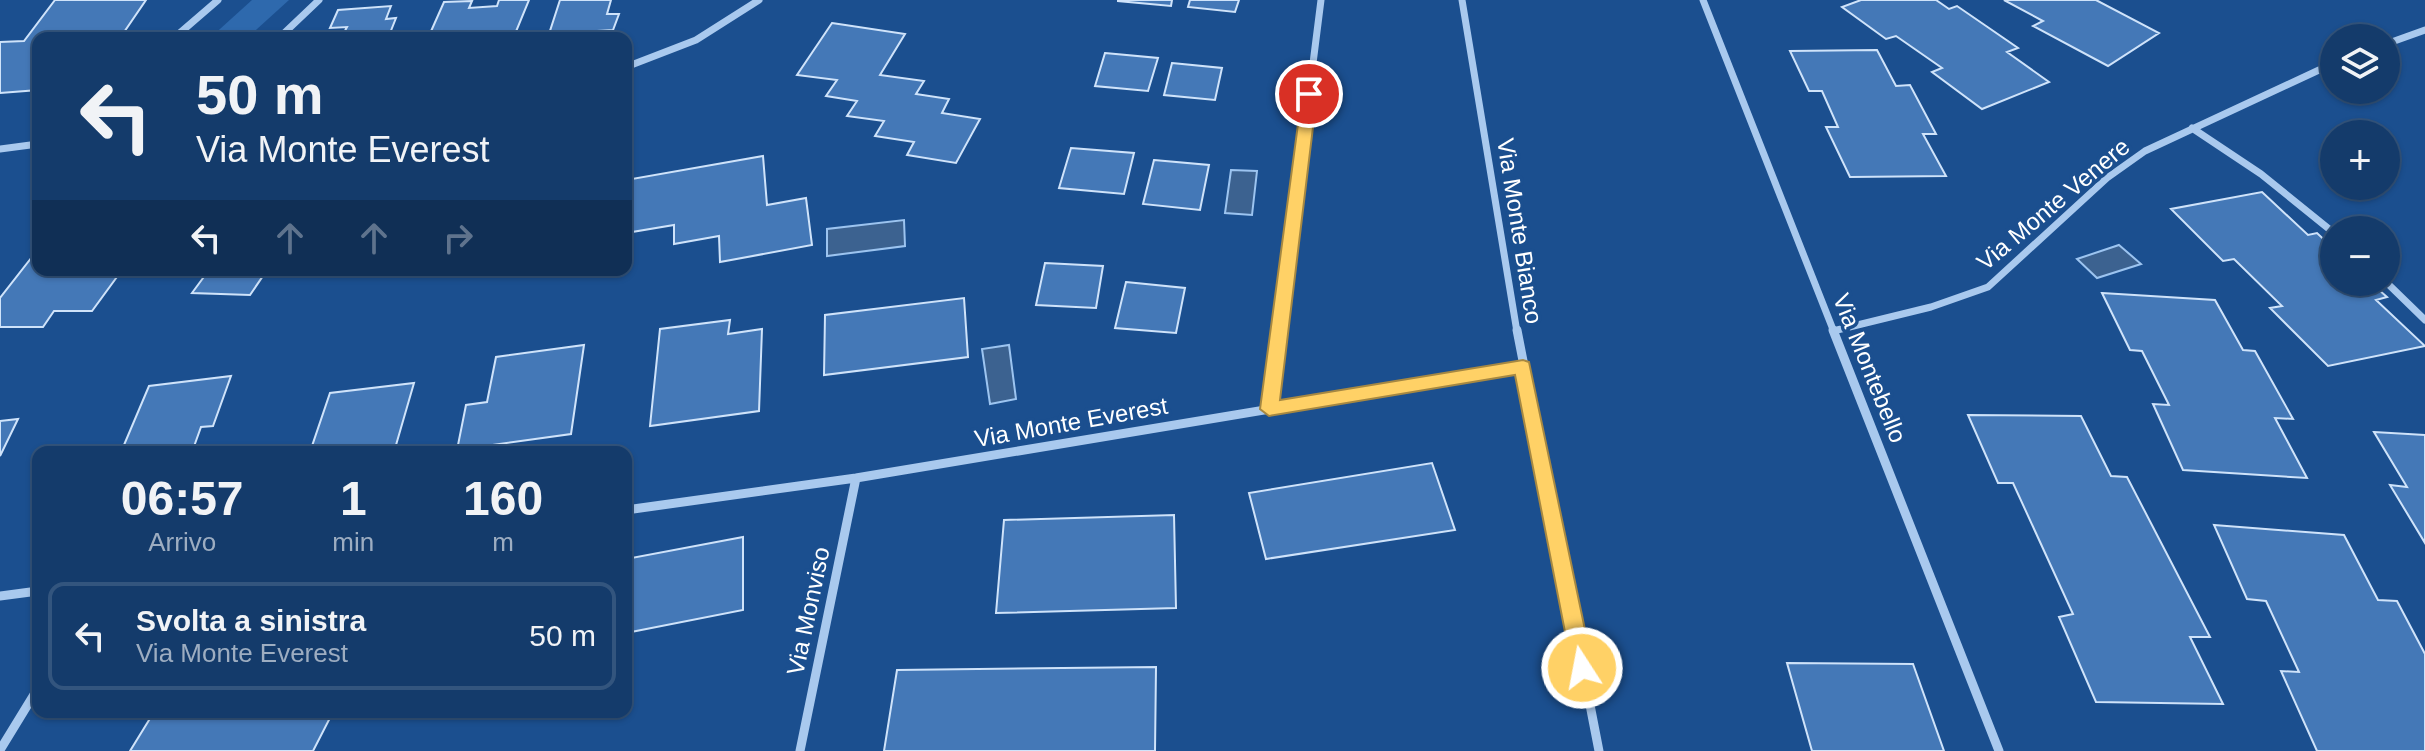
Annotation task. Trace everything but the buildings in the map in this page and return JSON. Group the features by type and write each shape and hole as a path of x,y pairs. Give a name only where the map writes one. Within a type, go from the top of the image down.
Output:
{"street":[{"path":"181,32 218,0"},
{"path":"285,32 319,0"},
{"path":"632,65 699,38 759,0"},
{"path":"1269,409 1321,0"},
{"name":"Via Monte Bianco","path":"1462,0 1523,367 1599,751"},
{"name":"Via Montebello","path":"1706,1 1999,751"},
{"path":"2400,39 2425,30"},
{"name":"Via Monte Venere","path":"1833,331 1931,307 1988,287 2107,178 2145,151 2320,68"},
{"path":"2192,128 2273,182 2320,221"},
{"path":"0,149 32,145"},
{"path":"2400,296 2425,320"},
{"name":"Via Monte Everest","path":"632,509 856,478 1523,367"},
{"name":"Via Monviso","path":"800,751 856,478"},
{"path":"0,596 32,592"},
{"path":"0,750 32,698"}],"shaded area":[{"path":"252,0 289,0 254,32 217,32"},
{"path":"1231,170 1257,171 1252,215 1225,213"},
{"path":"904,220 905,246 827,256 827,229"},
{"path":"2119,245 2141,264 2097,278 2077,259"},
{"path":"1009,345 1016,399 990,404 982,349"}],"route":[{"path":"1309,94 1269,409 1523,367 1582,668"}]}
